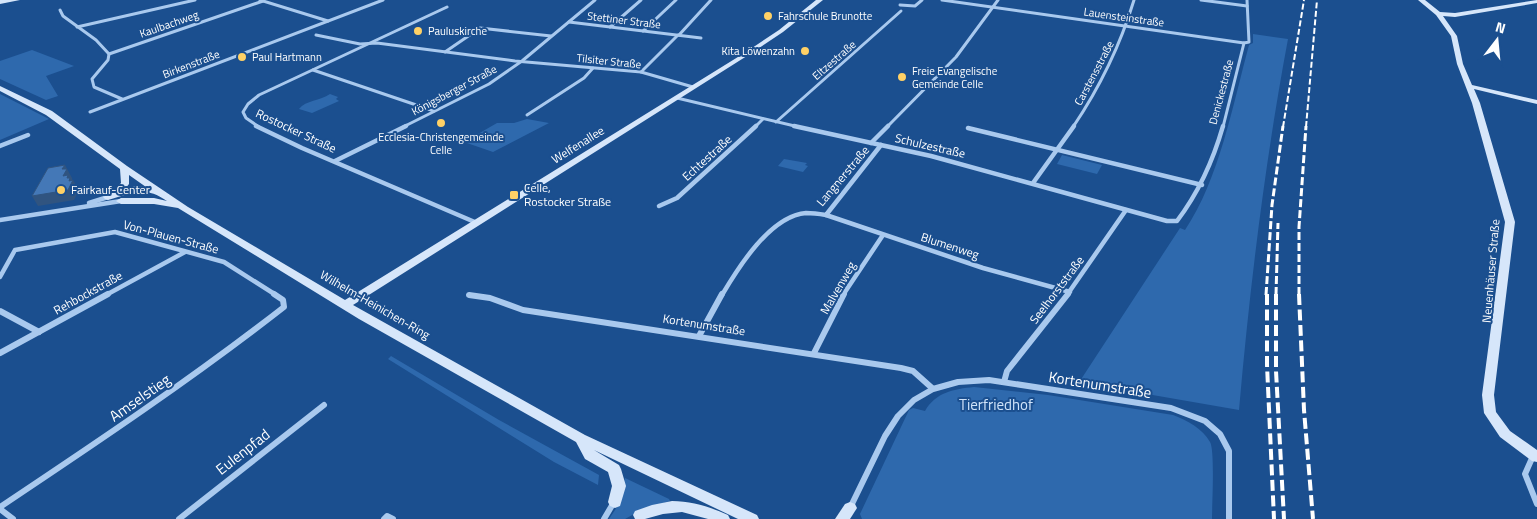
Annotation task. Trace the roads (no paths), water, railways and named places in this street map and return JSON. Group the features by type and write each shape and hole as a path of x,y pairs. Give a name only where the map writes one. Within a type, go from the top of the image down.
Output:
{"street":[{"path":"0,2 17,0"},
{"path":"77,27 195,0"},
{"path":"261,0 329,21"},
{"name":"Kaulbachweg","path":"109,54 261,0"},
{"name":"Birkenstraße","path":"90,112 383,0"},
{"name":"Königsberger Straße","path":"335,161 488,84 522,61 595,0"},
{"path":"610,27 641,0"},
{"path":"643,31 676,0"},
{"path":"678,35 711,0"},
{"name":"Welfenallee","path":"345,305 781,32 820,0"},
{"name":"Eltzestraße","path":"776,122 900,14 904,0"},
{"path":"901,7 916,6 922,0"},
{"name":"Lauensteinstraße","path":"942,0 1247,42"},
{"path":"871,143 956,57 994,8 998,0"},
{"name":"Carstensstraße","path":"1033,183 1058,149 1105,76 1127,26 1134,0"},
{"path":"1201,0 1247,6"},
{"name":"Denickestraße","path":"1177,221 1202,184 1229,109 1247,42 1248,0"},
{"name":"Neuenhäuser Straße","path":"1421,0 1438,14 1454,36 1460,64 1469,86 1506,202 1510,222 1488,395 1490,414 1505,434 1533,459"},
{"path":"1438,14 1456,15 1537,1"},
{"name":"Rostocker Straße","path":"447,7 254,97 247,104 243,112 246,118 255,125 477,223"},
{"path":"60,10 63,16 96,40 109,54 110,57 92,82 98,90 122,100"},
{"name":"Stettiner Straße","path":"569,22 701,38"},
{"path":"444,52 480,28 551,36"},
{"path":"316,35 330,40 369,44"},
{"name":"Stettiner Straße","path":"641,72 678,35"},
{"name":"Tilsiter Straße","path":"369,44 641,72 694,87"},
{"path":"527,115 584,78 594,68"},
{"path":"313,70 434,111"},
{"path":"1469,86 1537,102"},
{"path":"0,88 67,124 147,186"},
{"name":"Schulzestraße","path":"677,98 881,145 1033,183 1167,221 1177,221"},
{"name":"Echtestraße","path":"659,206 677,198 763,119"},
{"path":"968,128 1202,184"},
{"path":"0,146 28,135"},
{"name":"Langnerstraße","path":"699,336 737,270 756,246 781,225 801,213 815,212 826,215 881,145"},
{"path":"108,197 125,184 124,168"},
{"path":"64,210 147,186"},
{"path":"121,201 147,186"},
{"name":"Wilhelm-Heinichen-Ring","path":"147,186 157,190 185,209 345,305 580,438 752,519"},
{"path":"0,220 121,201 154,201 185,209"},
{"name":"Seelhorststraße","path":"1004,382 1007,371 1070,292 1126,210"},
{"name":"Blumenweg","path":"826,215 983,268 1070,292"},
{"name":"Von-Plauen-Straße","path":"0,277 15,250 110,232 224,262 284,300"},
{"name":"Malvenweg","path":"814,354 851,282 883,235"},
{"name":"Rehbockstraße","path":"0,353 185,252"},
{"name":"Kortenumstraße","path":"469,295 490,298 523,310 699,336 913,371 932,388"},
{"name":"Amselstieg","path":"0,508 208,365 284,307 284,300"},
{"path":"0,311 38,332"},
{"name":"Kortenumstraße","path":"848,515 897,416 916,397 932,388 967,379 1004,382 1172,408 1205,420 1225,441 1229,461 1229,519"},
{"name":"Eulenpfad","path":"179,519 324,405"},
{"path":"580,438 590,455 614,469 619,486 615,502 604,519"},
{"path":"1533,459 1525,474 1537,504"},
{"path":"637,517 664,506 681,505 701,509 723,519"},
{"path":"0,508 13,519"},
{"path":"384,519 386,516 394,519"}],"railway":[{"path":"1283,127 1304,0"},
{"path":"1306,127 1317,0"},
{"path":"1266,295 1272,205 1283,126"},
{"path":"1299,294 1299,227 1306,126"},
{"path":"1276,295 1278,223"},
{"path":"1267,294 1267,365 1274,519"},
{"path":"1299,294 1304,410 1313,519"},
{"path":"1276,295 1276,371 1284,519"}],"place":[{"name":"Fahrschule Brunotte","path":"768,16"},
{"name":"Pauluskirche","path":"418,31"},
{"name":"Kita Löwenzahn","path":"805,51"},
{"name":"Paul Hartmann","path":"242,57"},
{"name":"Freie Evangelische Gemeinde Celle","path":"902,77"},
{"name":"Ecclesia-Christengemeinde Celle","path":"441,123"},
{"name":"Fairkauf-Center","path":"61,190"},
{"name":"Celle, Rostocker Straße","path":"514,195"}],"park label":[{"name":"Tierfriedhof","path":"996,405"}]}
